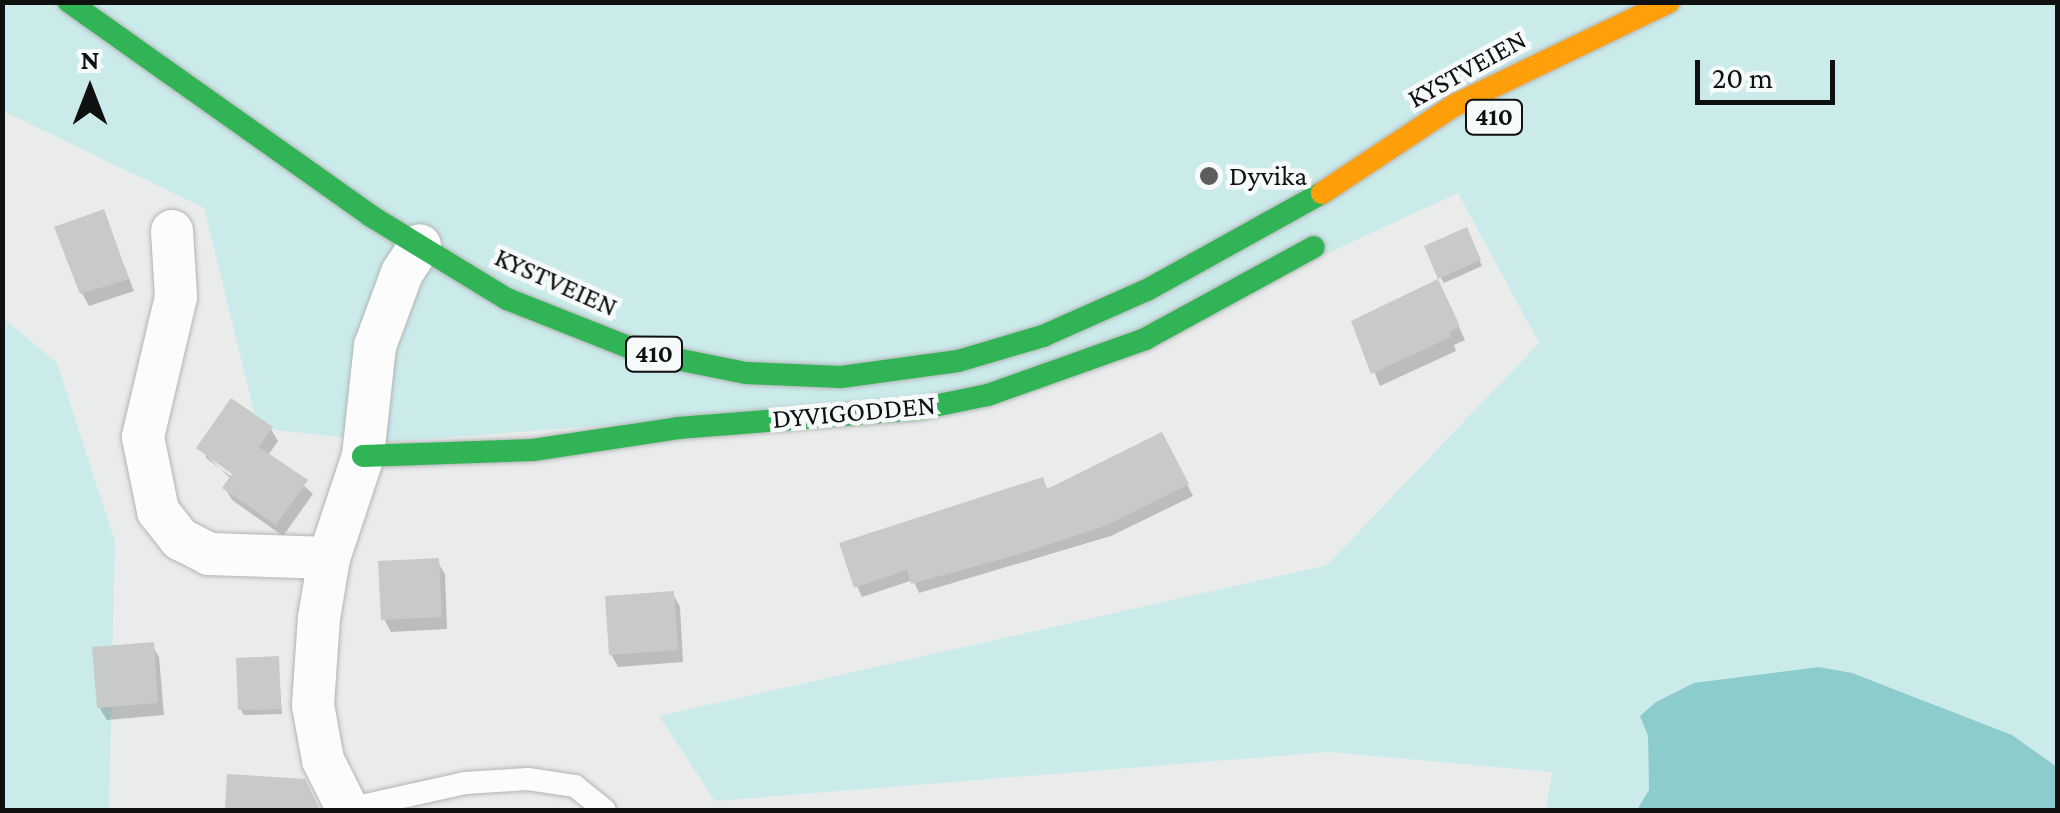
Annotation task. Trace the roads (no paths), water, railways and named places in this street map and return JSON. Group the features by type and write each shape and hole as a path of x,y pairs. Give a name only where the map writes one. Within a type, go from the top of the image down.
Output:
{"main road":[{"name":"KYSTVEIEN","path":"69,2 420,246 507,299 641,352 746,373 841,377 958,361 1043,336 1148,290 1304,206 1439,146"},
{"name":"KYSTVEIEN","path":"1304,206 1455,105 1669,2"},
{"name":"KYSTVEIEN","path":"1513,106 1669,2"},
{"name":"DYVIGODDEN","path":"362,456 533,450 678,428 919,409 988,395 1146,339 1314,247"}],"street":[{"path":"172,230 176,298 144,436 158,511 180,539 209,554 329,558"},
{"path":"348,810 324,760 313,705 329,558 362,456 375,346 402,273 420,246"}],"lane":[{"path":"348,810 465,783 528,779 575,786 605,810"}],"water":[{"path":"1819,667 1852,673 2012,735 2057,767 2057,810 1637,810 1649,790 1648,736 1640,716 1656,702 1694,683"}],"place":[{"name":"Dyvika","path":"1209,176"}]}
